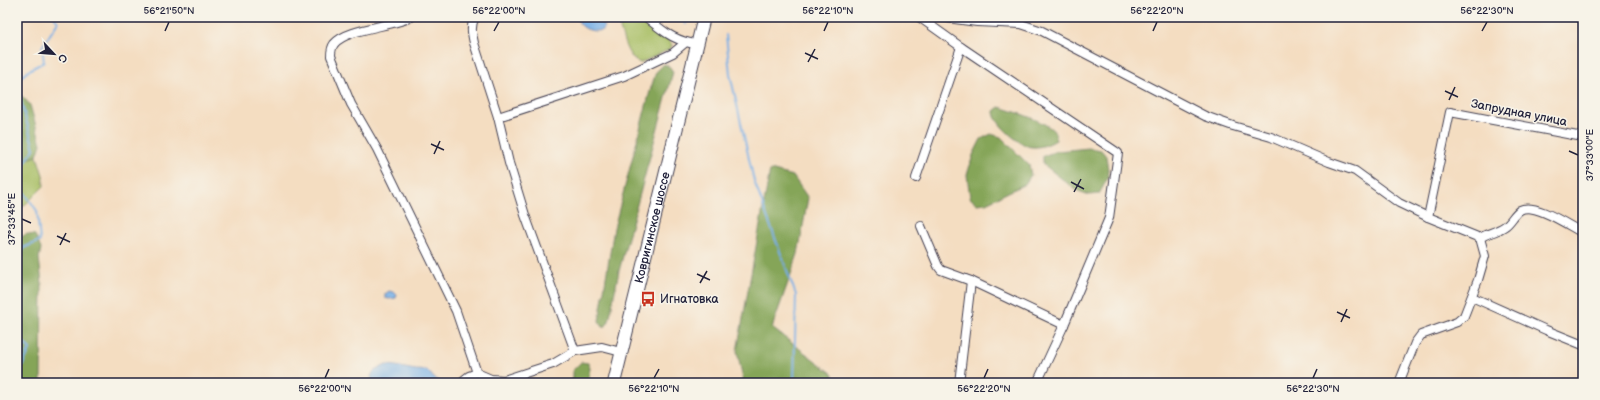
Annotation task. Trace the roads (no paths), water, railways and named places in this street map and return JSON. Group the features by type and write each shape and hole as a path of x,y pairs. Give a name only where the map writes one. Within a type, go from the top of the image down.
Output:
{"main road":[{"name":"Ковригинское шоссе","path":"614,383 690,72 691,44 704,17"}],"street":[{"path":"411,17 348,35 335,43 331,56 351,104 377,149 456,310 477,373"},
{"path":"475,17 471,31 498,117 509,163 525,215 575,351"},
{"path":"646,17 663,32 691,44"},
{"path":"919,17 960,47 1118,153 1109,218 1064,326 1037,383"},
{"path":"940,17 977,22 1021,24 1042,31 1205,116 1233,126 1271,136 1329,162 1354,171 1399,203 1428,217 1480,238"},
{"path":"1021,24 1027,17"},
{"path":"498,117 624,76 673,54 691,44"},
{"path":"916,178 960,47"},
{"name":"Запрудная улица","path":"1428,217 1450,112 1583,137"},
{"path":"1480,238 1484,235 1497,232 1508,225 1518,211 1524,208 1533,208 1546,213 1583,233"},
{"path":"920,226 938,266 942,270 971,281 1064,326"},
{"path":"1399,383 1410,354 1421,335 1457,322 1462,318 1472,297 1485,256 1480,238"},
{"path":"959,383 971,281"},
{"path":"1472,297 1583,345"},
{"path":"460,383 469,376 477,373 491,379 504,380 553,364 575,351 602,347 622,352"}],"water":[{"path":"577,17 596,17 604,26 603,30 595,31 583,27 580,25"},
{"path":"389,291 394,292 397,295 396,298 385,298 385,294"},
{"path":"386,365 417,370 427,370 434,378 442,383 375,383 371,376 374,371"}],"waterway":[{"path":"17,80 31,69 44,62 42,47 58,22 54,17"},
{"path":"682,17 686,24"},
{"path":"726,35 730,74 754,181 796,295 794,383"},
{"path":"17,87 34,149 20,171 22,189 37,211 40,241 23,248 17,263"},
{"path":"17,336 30,349 17,377"}],"place":[{"name":"Игнатовка","path":"648,299"}]}
